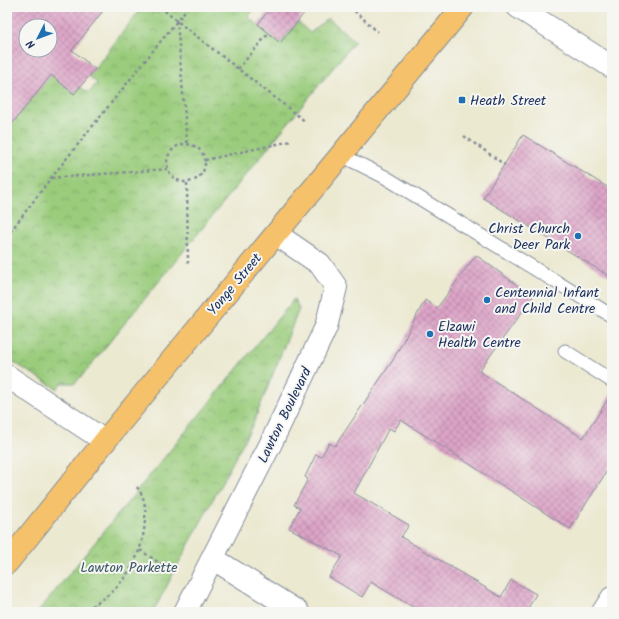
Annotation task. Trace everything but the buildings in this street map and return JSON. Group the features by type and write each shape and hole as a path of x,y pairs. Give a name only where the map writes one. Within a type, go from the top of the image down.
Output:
{"main road":[{"name":"Yonge Street","path":"7,563 105,441 463,7"}],"street":[{"path":"518,7 612,67"},
{"name":"Lawton Boulevard","path":"185,612 270,445 326,327 336,287 320,264 276,234"},
{"path":"7,376 105,441"},
{"path":"212,558 298,612"},
{"path":"603,612 612,598"}],"lane":[{"path":"341,155 385,177 612,316"},
{"path":"565,351 612,381"}],"path":[{"path":"160,7 306,122"},
{"path":"7,236 51,178 188,7"},
{"path":"350,7 378,32"},
{"path":"177,21 187,143"},
{"path":"238,69 268,34"},
{"path":"464,136 505,165"},
{"path":"205,160 291,141"},
{"path":"187,143 199,148 205,160 201,175 187,182 174,179 167,169 167,156 175,146 187,143"},
{"path":"51,178 167,169"},
{"path":"187,182 188,263"},
{"path":"81,612 104,598 119,585 133,566 140,550 144,536 146,509 142,494 136,486"},
{"path":"140,550 179,575"}],"green space":[{"path":"142,7 256,7 248,17 280,43 298,22 310,33 328,18 355,41 81,377 75,383 61,383 57,389 7,358 7,189 13,150 7,149 7,126 9,127 51,75 74,94 80,87 89,93 97,83 89,76"},
{"name":"Lawton Parkette","path":"294,299 299,309 253,424 153,612 38,612"}],"place":[{"name":"Heath Street","path":"462,100"},
{"name":"Christ Church Deer Park","path":"578,236"},
{"name":"Centennial Infant and Child Centre","path":"487,300"},
{"name":"Elzawi Health Centre","path":"430,334"}]}
